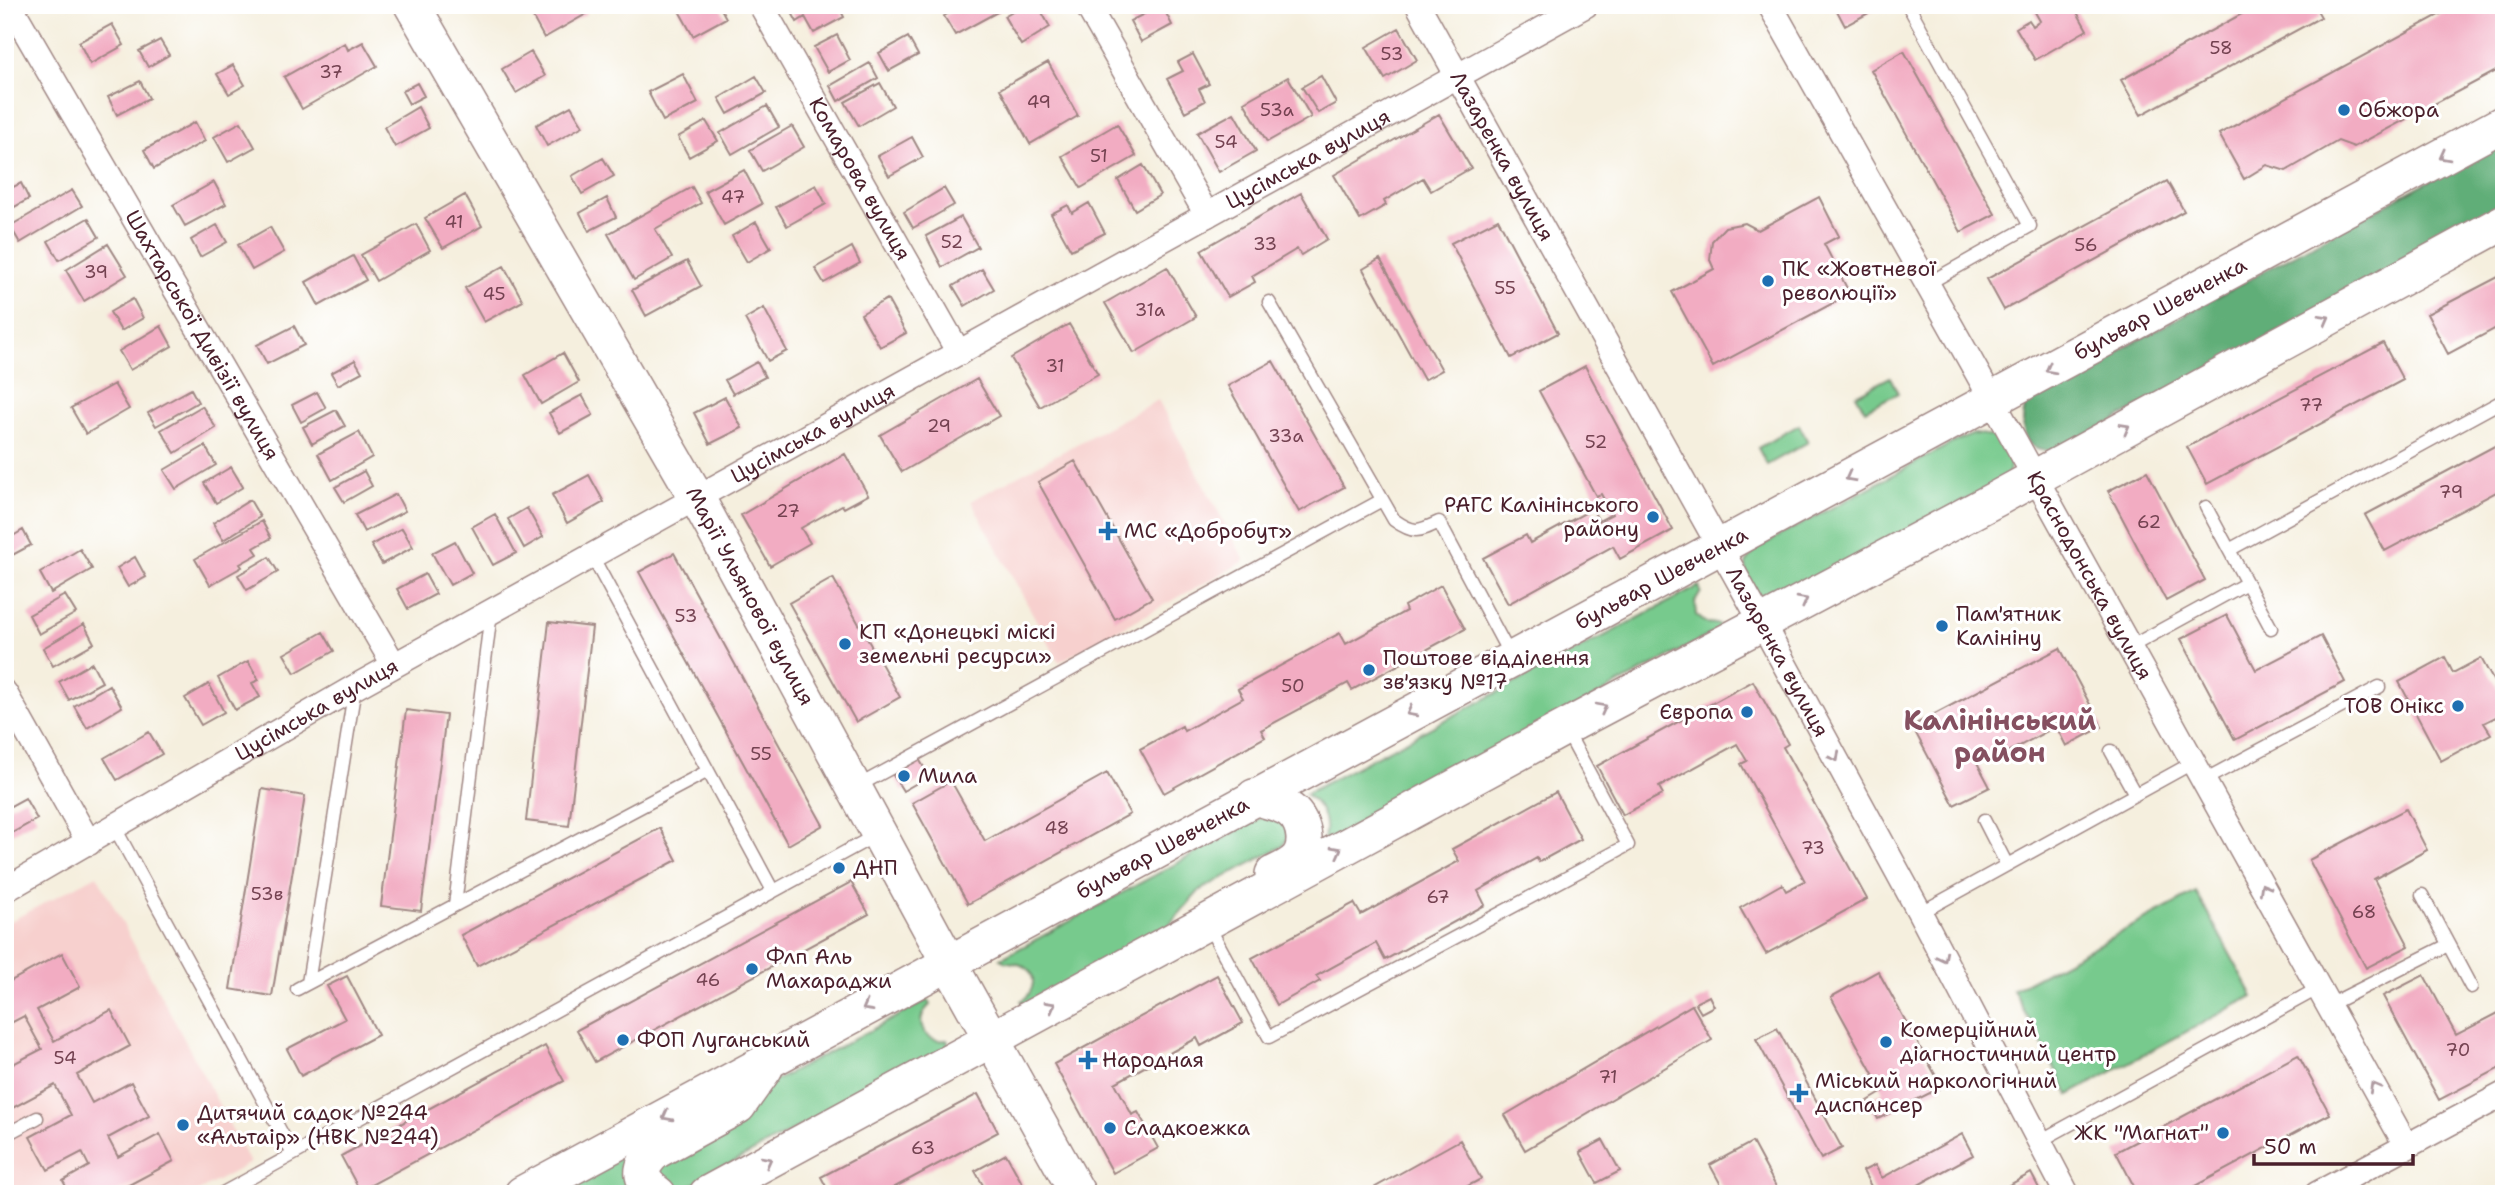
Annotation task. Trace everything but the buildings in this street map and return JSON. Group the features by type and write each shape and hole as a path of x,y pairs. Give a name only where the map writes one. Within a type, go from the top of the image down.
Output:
{"main road":[{"name":"Марії Ульянової вулиця","path":"412,5 697,498 948,963 1078,1194"},
{"name":"бульвар Шевченка","path":"522,1194 2504,123"},
{"path":"706,1193 1564,727 2035,477 2504,222"},
{"path":"1206,922 1222,901 1295,862 1300,854 1304,831 1300,820 1283,806 1254,797"},
{"path":"658,1194 645,1182 643,1171 646,1159 738,1106 772,1059"}],"street":[{"name":"Шахтарської Дивізії вулиця","path":"10,5 394,665"},
{"name":"Комарова вулиця","path":"761,5 958,353"},
{"path":"1087,5 1207,215"},
{"name":"Лазаренка вулиця","path":"1418,5 1762,623 1920,913 2067,1194"},
{"name":"Цусімська вулиця","path":"5,890 394,665 1586,5"},
{"name":"Краснодонська вулиця","path":"1770,5 2407,1147"},
{"path":"5,693 89,843"},
{"path":"2316,1194 2504,1094"}],"lane":[{"path":"1908,5 2030,226 1927,284"},
{"path":"1269,302 1394,520 1408,530 1420,531 1439,522 1512,657"},
{"path":"2229,550 2504,400"},
{"path":"855,787 1382,500"},
{"path":"2206,507 2271,628"},
{"path":"592,556 773,891"},
{"path":"2130,647 2245,584"},
{"path":"455,905 491,612"},
{"path":"355,687 303,986 708,771"},
{"path":"1920,913 2135,794 2199,771 2379,687"},
{"path":"1206,922 1269,1037 1628,845 1564,727"},
{"path":"2111,751 2135,794"},
{"path":"1984,820 2007,864"},
{"path":"115,828 293,1154"},
{"path":"221,1194 880,833"},
{"path":"2422,895 2471,987"},
{"path":"2039,1142 2324,997 2448,945"},
{"path":"5,1135 37,1118"}],"shaded area":[{"name":"МС «Добробут»","path":"1158,400 1245,561 1059,662 971,501"},
{"path":"97,875 250,1163 193,1194 5,1194 5,924"}],"green space":[{"path":"2504,140 2504,211 2065,447 2049,451 2038,449 2027,439 2023,424 2028,400"},
{"path":"1890,377 1898,393 1865,410 1856,395"},
{"path":"1799,425 1808,442 1767,465 1758,448"},
{"path":"1974,434 1993,437 2005,446 2010,459 2007,478 1779,599 1766,600 1757,595 1746,571 1746,563 1757,548 1954,442"},
{"path":"1699,586 1701,592 1695,602 1696,615 1706,623 1718,624 1721,629 1323,843 1323,815 1305,794"},
{"path":"1262,817 1285,824 1287,839 1283,846 1200,890 1164,931 1024,1007 1021,1001 1029,993 1033,983 1031,972 1021,965 1000,959"},
{"path":"2196,892 2253,996 2069,1095 2013,990"},
{"path":"928,1000 930,1005 922,1017 923,1030 932,1038 947,1040 949,1046 682,1190 673,1190 659,1183 660,1162 763,1087"},
{"path":"634,1147 637,1194 549,1194"}],"place":[{"name":"Обжора","path":"2344,110"},
{"name":"ПК «Жовтневої революції»","path":"1768,281"},
{"name":"РАГС Калінінського району","path":"1653,517"},
{"name":"МС «Добробут»","path":"1108,531"},
{"name":"Пам'ятник Калініну","path":"1942,626"},
{"name":"КП «Донецькі міскі земельні ресурси»","path":"845,644"},
{"name":"Поштове відділення зв'язку №17","path":"1369,670"},
{"name":"ТОВ Онікс","path":"2458,706"},
{"name":"Європа","path":"1747,712"},
{"name":"Мила","path":"904,776"},
{"name":"ДНП","path":"839,868"},
{"name":"Флп Аль Махараджи","path":"752,969"},
{"name":"ФОП Луганський","path":"623,1040"},
{"name":"Комерційний діагностичний центр","path":"1886,1042"},
{"name":"Народная","path":"1088,1060"},
{"name":"Міський наркологічний диспансер","path":"1799,1093"},
{"name":"Дитячий садок №244 «Альтаір» (НВК №244)","path":"183,1125"},
{"name":"Сладкоежка","path":"1110,1128"},
{"name":"ЖК \"Магнат\"","path":"2223,1133"}],"district":[{"name":"Калінінський район","path":"2000,736"}]}
